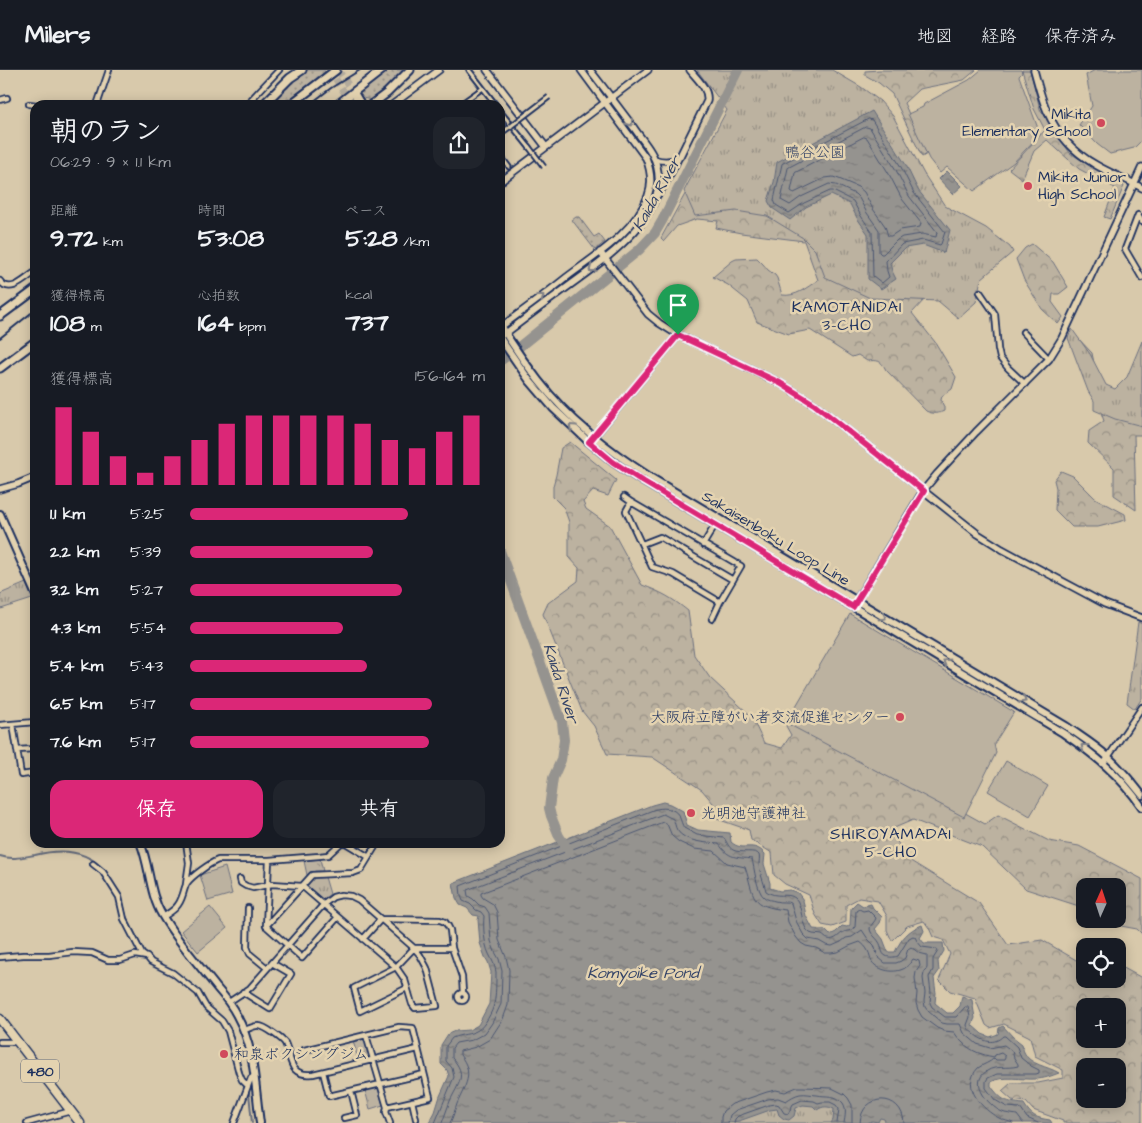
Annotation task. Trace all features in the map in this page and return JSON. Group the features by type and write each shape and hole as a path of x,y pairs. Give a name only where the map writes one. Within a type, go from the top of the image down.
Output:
{"highway":[{"name":"480","path":"0,1019 80,1123"}],"main road":[{"path":"268,100 290,78 302,70"},
{"path":"297,100 336,70"},
{"path":"343,100 382,70"},
{"path":"377,100 410,70"},
{"path":"0,316 30,294"},
{"name":"Sakaisenboku Loop Line","path":"505,338 529,380 553,408 591,440 613,462 716,525 855,604"},
{"path":"0,368 30,346"},
{"name":"Sakaisenboku Loop Line","path":"591,440 1106,760 1132,782 1142,794"},
{"path":"0,514 30,582"},
{"name":"Sakaisenboku Loop Line","path":"1106,760 1142,807"},
{"path":"142,848 155,900 163,918 228,1002 244,1030 252,1058 260,1123"}],"street":[{"path":"99,100 109,70"},
{"path":"251,100 279,70"},
{"path":"399,100 439,70"},
{"path":"469,70 492,100"},
{"path":"488,70 546,147"},
{"path":"505,329 619,237 632,224 648,197 651,185 650,168 646,158 581,70"},
{"path":"590,70 655,159 659,177 654,200"},
{"path":"505,178 648,70"},
{"path":"505,329 607,261 641,223 654,200 665,186 707,101 708,95 706,90 690,70"},
{"path":"1034,70 1047,113 1063,138 1080,154 1097,166 1134,182 1142,188"},
{"path":"466,100 483,88"},
{"path":"505,130 549,97"},
{"path":"0,100 7,98"},
{"path":"505,118 544,167"},
{"path":"655,159 672,161 680,156"},
{"path":"505,162 509,167"},
{"path":"855,604 924,491 937,474 976,432 1049,360 1062,338 1142,167"},
{"path":"1142,222 1138,216 1125,250 1142,278"},
{"path":"600,252 648,314 659,323 678,335 780,383 814,404 978,534 1002,550 1105,604 1142,618"},
{"path":"0,281 8,287 15,287 30,276"},
{"path":"980,292 995,314 1000,358 1025,384"},
{"path":"1023,332 1049,360"},
{"path":"591,440 678,335"},
{"path":"0,489 30,480"},
{"path":"624,497 741,566 712,619"},
{"path":"631,502 626,512 652,567 673,574 720,602"},
{"path":"703,544 716,525"},
{"path":"642,544 660,537 733,580"},
{"path":"1106,760 1142,707"},
{"path":"0,725 30,722"},
{"path":"13,724 21,775 30,774"},
{"path":"17,750 30,749"},
{"path":"163,918 176,908 183,895 189,862 187,848"},
{"path":"186,884 218,860 269,860 328,855 336,848"},
{"path":"353,848 369,857"},
{"path":"266,926 312,874 353,874 361,870 374,848"},
{"path":"266,926 269,860"},
{"path":"94,864 103,872 119,898 124,920 142,954 151,962 173,973 198,993 206,1007 222,1021 228,1031 242,1080 248,1086"},
{"path":"228,1002 250,988 287,945 324,904 328,900 341,895 351,896 359,900 414,948 427,968 437,1006 415,1008 405,980 396,967 324,904 302,886 272,884 249,888 241,883 240,879"},
{"path":"248,908 247,946 250,954 267,968"},
{"path":"266,926 302,958 338,917"},
{"path":"363,939 381,919 440,920 445,922 450,930 452,948 461,971 463,993"},
{"path":"407,988 360,1011 354,988 396,967 414,948 452,948"},
{"path":"0,957 73,952 92,953 108,960 146,956"},
{"path":"243,992 270,1009 291,974 272,963"},
{"path":"244,1030 261,1026 283,1040 292,1065 299,1072 310,1074 418,1049"},
{"path":"304,1050 340,1039 400,1027 413,1028 430,1097 387,1107"},
{"path":"366,1035 390,1123"},
{"path":"0,1042 18,1042"},
{"path":"323,1072 329,1096 424,1074"},
{"path":"234,1123 251,1078 254,1076"},
{"path":"344,1118 357,1117 351,1091"},
{"path":"412,1101 417,1115"},
{"path":"27,1123 71,1111"}],"green space":[{"path":"305,70 324,70 325,72 289,100 272,100"},
{"path":"388,70 405,70 372,100 362,98 358,93"},
{"name":"鴨谷公園","path":"697,70 832,70 880,101 893,116 924,174 945,206 986,228 1010,247 1013,252 981,279 976,302 958,318 938,301 870,298 825,277 815,250 803,238 767,216 736,211 695,216 684,191 727,110"},
{"path":"753,70 939,296 925,299 912,313 935,342 956,377 952,389 942,396 941,400 944,411 930,413 926,411 879,361 867,361 858,355 852,357 810,330 789,334 757,322 748,301 728,285 713,277 736,259 757,258 775,275 782,295 792,295 818,280 804,241 716,228 718,221 697,219 677,226 664,241 661,238"},
{"path":"976,70 964,80 919,89 904,103 927,154 922,157 892,94 879,83 865,75 865,71"},
{"path":"981,70 1021,70 1022,73 1019,76 1040,134 1014,162 974,191 947,167 940,173 929,159 908,114 969,80"},
{"path":"1022,70 1030,70 1040,109 1070,153 1124,186 1110,219 1104,217 1115,188 1079,169 1047,140 1034,151 1022,179 1009,169 1045,130 1034,109"},
{"path":"1095,70 1142,70 1142,140 1134,148 1110,154 1097,144 1079,125 1092,106 1086,75"},
{"path":"579,217 594,237 599,234 605,242 595,250 572,220"},
{"path":"1032,244 1053,262 1068,287 1059,294 1053,294 1052,302 1063,317 1058,324 1042,309 1024,280 1016,259 1025,248"},
{"path":"1072,329 1090,354 1106,385 1115,389 1127,377 1142,341 1142,426 1115,419 1094,410 1094,401 1088,391 1068,338"},
{"path":"1074,334 1092,353 1097,378 1105,390 1118,391 1142,375 1142,435 1134,435 1136,510 1114,495 1114,468 1088,443 1089,431 1104,421"},
{"path":"570,442 616,480 608,496 593,491 583,502 586,509 610,526 642,585 677,602 688,611 694,655 710,678 751,716 764,743 782,748 791,735 786,726 850,622 802,722 985,824 998,815 1049,841 1079,846 1142,879 1142,934 1137,929 1126,927 1126,878 1076,878 1076,905 1026,889 982,847 913,820 892,829 904,857 979,903 1008,945 1042,940 1076,960 1076,988 1126,988 1126,969 1142,978 1142,1123 1063,1123 1063,1121 1033,1110 1026,1102 1012,1100 1002,1091 1011,1083 1038,1083 1063,1078 1063,1070 1035,1056 1030,1037 1004,1024 990,1028 986,1025 975,998 950,991 939,980 950,954 943,940 933,937 924,921 907,926 892,941 887,930 887,916 878,901 859,898 846,905 846,922 832,927 822,925 815,914 809,895 785,884 774,875 772,853 751,840 749,830 717,819 713,803 702,790 652,757 607,754 594,726 582,711 543,614 548,603 578,581 579,568 569,557 569,522 564,508 553,497 561,448"},
{"path":"1061,471 1073,476 1095,498 1125,514 1126,520 1098,527 1072,527 1055,510 1056,488 1054,480"},
{"path":"26,583 30,600 1,609 0,594"},
{"name":"大阪府立障がい者交流促進センター","path":"850,614 1014,712 994,744 996,753 964,817 786,723"},
{"path":"1138,622 1142,624 1142,698 1135,709 1127,703"},
{"path":"1006,761 1048,786 1030,816 988,791"},
{"path":"320,859 323,871 315,871 307,875 304,861"},
{"path":"225,867 232,894 208,901 200,875"},
{"path":"314,877 325,877 330,894 323,899 320,899 307,886"},
{"path":"210,907 227,928 198,952 181,931"},
{"path":"363,1037 370,1056 358,1060 353,1040"},
{"path":"795,1086 932,1123 704,1123"},
{"path":"377,1087 383,1105 370,1109 365,1090"}],"water":[{"path":"872,111 906,165 918,190 950,230 944,253 923,245 905,248 890,263 896,279 881,289 868,279 868,234 850,204 831,195 806,207 790,220 772,208 768,201 774,182 777,162"},
{"path":"947,171 962,186 953,194 939,179"},
{"name":"Komyoike Pond","path":"663,802 683,811 687,825 698,830 730,833 731,842 735,845 761,850 765,854 764,864 770,888 780,891 790,890 798,893 803,900 806,916 813,929 825,930 830,935 842,926 847,927 850,925 851,908 857,902 863,906 871,904 882,917 875,929 883,939 888,952 895,952 906,936 922,925 924,931 920,938 924,943 943,943 944,951 938,961 939,971 934,978 935,1003 947,1013 953,1013 960,1006 962,996 972,1000 975,1018 972,1025 982,1034 990,1037 998,1034 999,1028 1003,1026 1022,1044 1026,1056 1030,1060 1059,1073 1041,1078 1007,1078 991,1082 991,1086 1002,1098 1024,1104 1034,1116 1050,1120 1052,1123 886,1123 884,1119 880,1118 878,1122 831,1123 834,1109 825,1107 817,1110 813,1106 803,1105 796,1108 794,1116 789,1120 779,1115 777,1109 739,1121 720,1123 429,1123 449,1076 447,1070 441,1064 441,1045 448,1034 455,1031 469,1030 478,1025 489,1004 491,972 480,943 479,916 473,915 467,908 460,905 456,898 453,883"}],"waterway":[{"name":"Kaida River","path":"505,357 639,250 655,233 738,70"},
{"name":"Kaida River","path":"505,565 562,722 564,740 561,760 553,778 549,808 559,836 569,851"},
{"path":"0,856 13,858 53,852 72,852 89,858 104,870"},
{"path":"107,874 121,895 126,916 145,954"},
{"path":"170,969 178,975"},
{"path":"184,979 202,994 210,1008"},
{"path":"214,1011 229,1030 236,1052"},
{"path":"238,1059 243,1076"},
{"path":"249,1093 252,1123"}],"tunnel":[{"path":"330,70 349,100"},
{"path":"338,70 355,95"}],"railway":[{"path":"315,100 360,70"},
{"path":"0,338 30,314"}],"place":[{"name":"Mikita Elementary School","path":"1101,123"},
{"name":"Mikita Junior High School","path":"1028,186"},
{"name":"大阪府立障がい者交流促進センター","path":"900,717"},
{"name":"光明池守護神社","path":"691,813"},
{"name":"和泉ボクシングジム","path":"224,1054"}],"district":[{"name":"KAMOTANIDAI 3-CHO","path":"847,315"},
{"name":"SHIROYAMADAI 5-CHO","path":"891,842"}],"route":[{"path":"678,335 780,383 814,404 924,491 853,607 644,482 613,462 589,442 678,335"}]}
